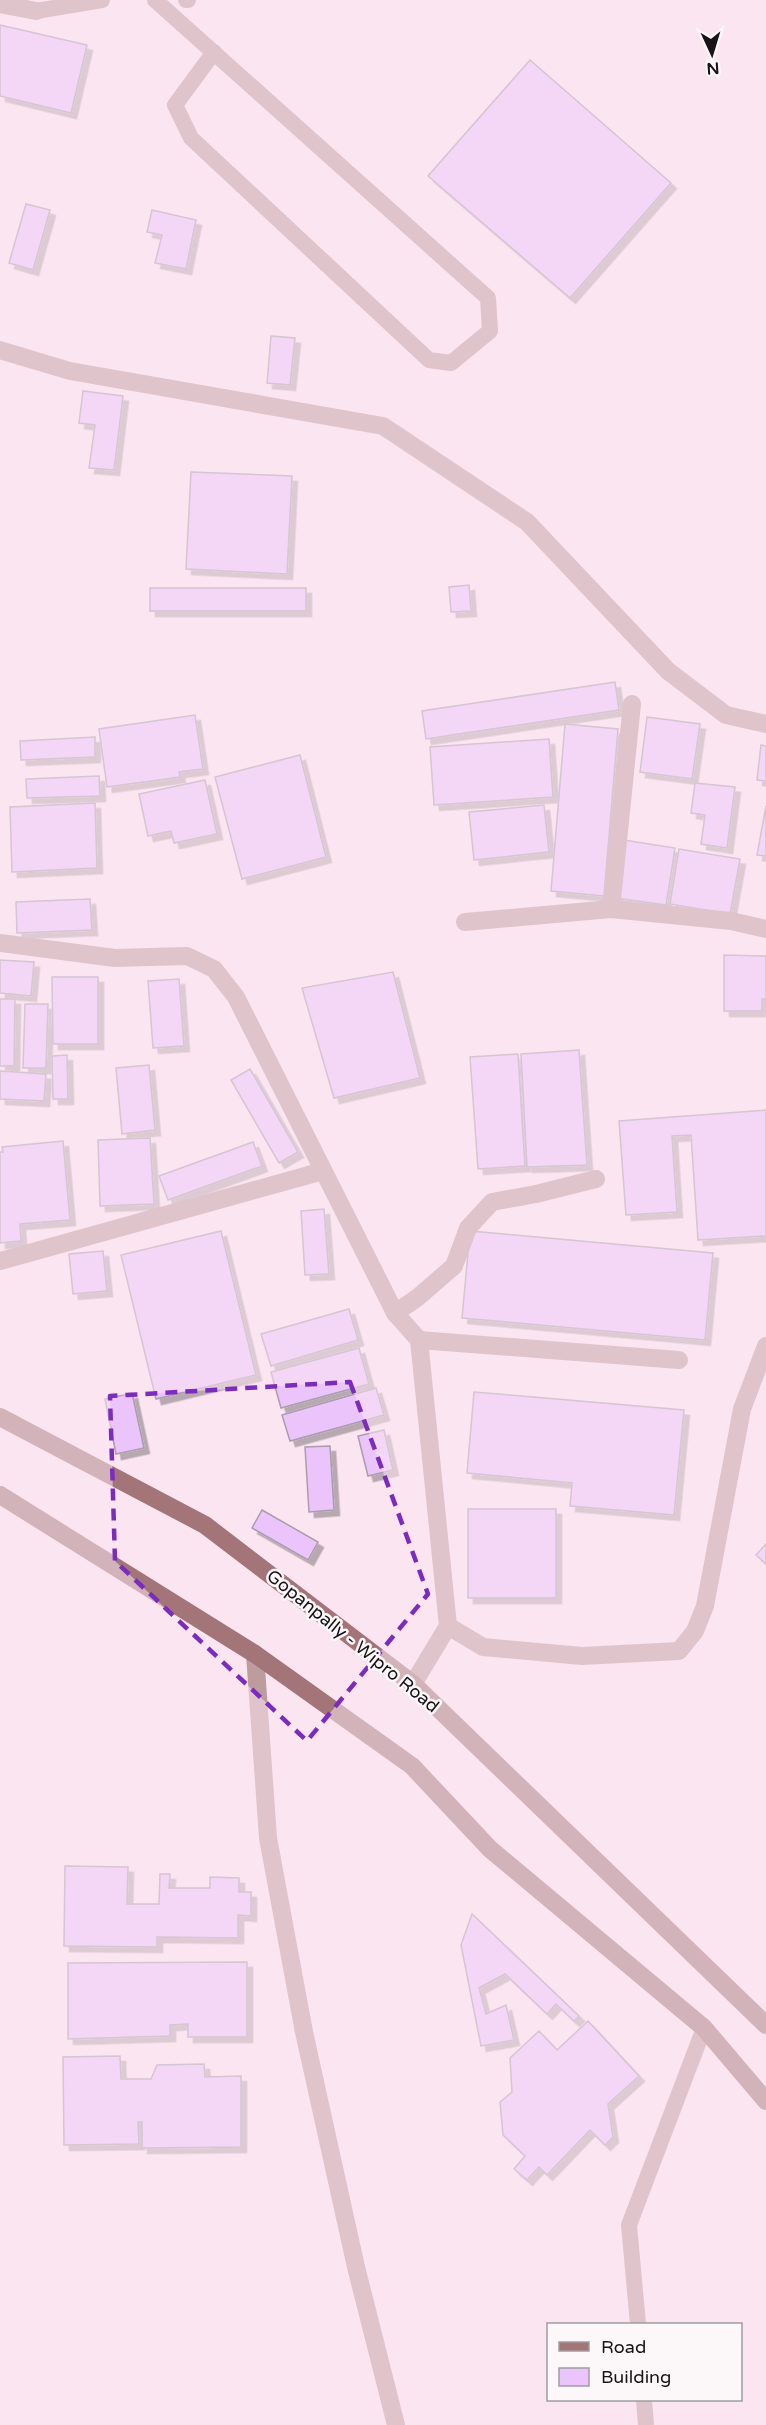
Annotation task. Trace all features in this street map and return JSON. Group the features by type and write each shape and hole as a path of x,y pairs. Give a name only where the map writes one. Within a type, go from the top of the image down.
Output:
{"main road":[{"name":"Gopanpally - Wipro Road","path":"0,1416 205,1525 413,1684 766,2025"},
{"path":"0,1495 255,1654 412,1766 490,1848 704,2028 766,2101"}],"street":[{"path":"0,4 36,11"},
{"path":"0,351 70,371 383,426 527,522 668,671 726,715 766,724"},
{"path":"611,909 632,704"},
{"path":"465,922 611,909 731,921 766,929"},
{"path":"0,943 115,958 187,956 214,969 236,997 394,1313 419,1340 448,1626 413,1684"},
{"path":"0,1261 323,1171"},
{"path":"394,1313 417,1298 454,1266 468,1228 492,1202 596,1179"},
{"path":"419,1340 680,1360"},
{"path":"448,1626 483,1647 582,1656 679,1651 694,1631 705,1605 742,1409 766,1346"},
{"path":"255,1654 268,1838 304,2031 356,2267 396,2425"}],"lane":[{"path":"36,11 102,0"},
{"path":"156,0 214,52 488,298 490,331 451,363 429,360 191,138 175,105 214,52"},
{"path":"638,2323 629,2225 704,2028"},
{"path":"644,2401 646,2425"}],"highlighted area":[{"path":"350,1382 428,1594 307,1741 115,1561 110,1396"}],"building":[{"path":"0,25 87,45 71,113 0,96"},
{"path":"530,60 671,183 570,298 428,176"},
{"path":"26,204 50,210 33,270 9,263"},
{"path":"152,210 196,220 186,269 155,263 162,235 147,232"},
{"path":"271,336 295,338 290,385 267,383"},
{"path":"83,391 123,396 114,470 89,468 95,425 79,423"},
{"path":"191,472 292,476 287,574 186,569"},
{"path":"469,585 471,611 451,612 449,587"},
{"path":"150,588 306,588 306,611 150,611"},
{"path":"615,682 619,710 426,739 422,711"},
{"path":"195,715 203,769 179,772 180,777 107,787 99,729"},
{"path":"647,717 700,724 692,779 640,772"},
{"path":"565,724 618,729 604,896 551,891"},
{"path":"95,737 95,757 21,760 20,741"},
{"path":"549,739 553,797 434,805 430,747"},
{"path":"761,745 766,746 766,781 757,780"},
{"path":"300,755 326,857 242,879 215,777"},
{"path":"99,776 100,796 27,798 26,779"},
{"path":"205,780 217,834 174,843 171,831 148,836 139,794"},
{"path":"695,783 735,787 727,848 701,844 705,815 691,813"},
{"path":"95,803 97,868 12,872 10,807"},
{"path":"544,805 549,852 474,860 469,812"},
{"path":"766,806 766,856 757,855"},
{"path":"624,840 675,848 666,905 615,898"},
{"path":"679,849 740,859 730,914 670,904"},
{"path":"90,899 92,930 17,933 16,902"},
{"path":"724,955 766,956 766,999 762,999 762,1011 724,1011"},
{"path":"0,960 34,962 31,996 0,993"},
{"path":"393,972 420,1078 334,1098 302,988"},
{"path":"52,977 98,977 98,1044 53,1044"},
{"path":"179,979 184,1046 153,1048 148,981"},
{"path":"0,999 15,999 14,1066 0,1066"},
{"path":"25,1004 48,1004 46,1068 23,1068"},
{"path":"579,1050 587,1165 527,1167 521,1054"},
{"path":"518,1054 525,1166 478,1169 470,1057"},
{"path":"67,1055 68,1099 53,1099 52,1056"},
{"path":"149,1065 155,1130 122,1134 116,1068"},
{"path":"250,1069 298,1152 279,1163 231,1080"},
{"path":"0,1071 46,1074 44,1101 0,1099"},
{"path":"766,1110 766,1236 698,1240 691,1135 672,1136 677,1212 626,1215 619,1121"},
{"path":"150,1138 154,1204 100,1206 98,1140"},
{"path":"63,1141 70,1220 20,1224 21,1241 0,1243 0,1152 3,1152 2,1147"},
{"path":"253,1142 262,1166 168,1200 159,1176"},
{"path":"324,1209 329,1274 305,1275 301,1211"},
{"path":"221,1231 256,1375 156,1399 121,1255"},
{"path":"470,1231 713,1253 705,1340 462,1318"},
{"path":"103,1251 107,1291 73,1294 69,1254"},
{"path":"349,1309 358,1340 271,1366 261,1334"},
{"path":"359,1348 369,1384 281,1408 271,1372"},
{"path":"376,1388 384,1415 290,1441 282,1415"},
{"path":"474,1392 684,1410 674,1515 570,1506 572,1483 467,1473"},
{"path":"132,1393 144,1448 116,1454 105,1399"},
{"path":"384,1430 393,1470 368,1476 358,1436"},
{"path":"330,1446 334,1510 309,1512 305,1447"},
{"path":"468,1509 556,1509 556,1598 468,1598"},
{"path":"262,1510 318,1542 308,1560 252,1528"},
{"path":"766,1544 766,1564 756,1555"},
{"path":"65,1866 128,1867 127,1904 159,1904 160,1874 170,1874 169,1888 210,1888 210,1877 239,1878 239,1892 251,1892 251,1916 238,1915 238,1938 157,1937 157,1947 64,1946"},
{"path":"472,1914 579,2016 574,2021 556,2004 547,2014 505,1974 479,1988 486,2014 506,2005 514,2040 481,2046 461,1945"},
{"path":"247,1962 247,2037 188,2037 188,2024 170,2025 170,2036 68,2039 68,1963"},
{"path":"588,2021 639,2076 608,2104 613,2137 605,2145 590,2130 547,2175 539,2167 527,2180 514,2169 525,2156 503,2135 500,2102 512,2092 510,2058 539,2031 557,2050"},
{"path":"120,2056 121,2079 151,2079 157,2065 204,2064 205,2077 241,2076 241,2147 142,2148 142,2122 138,2122 139,2144 64,2145 63,2057"}]}
